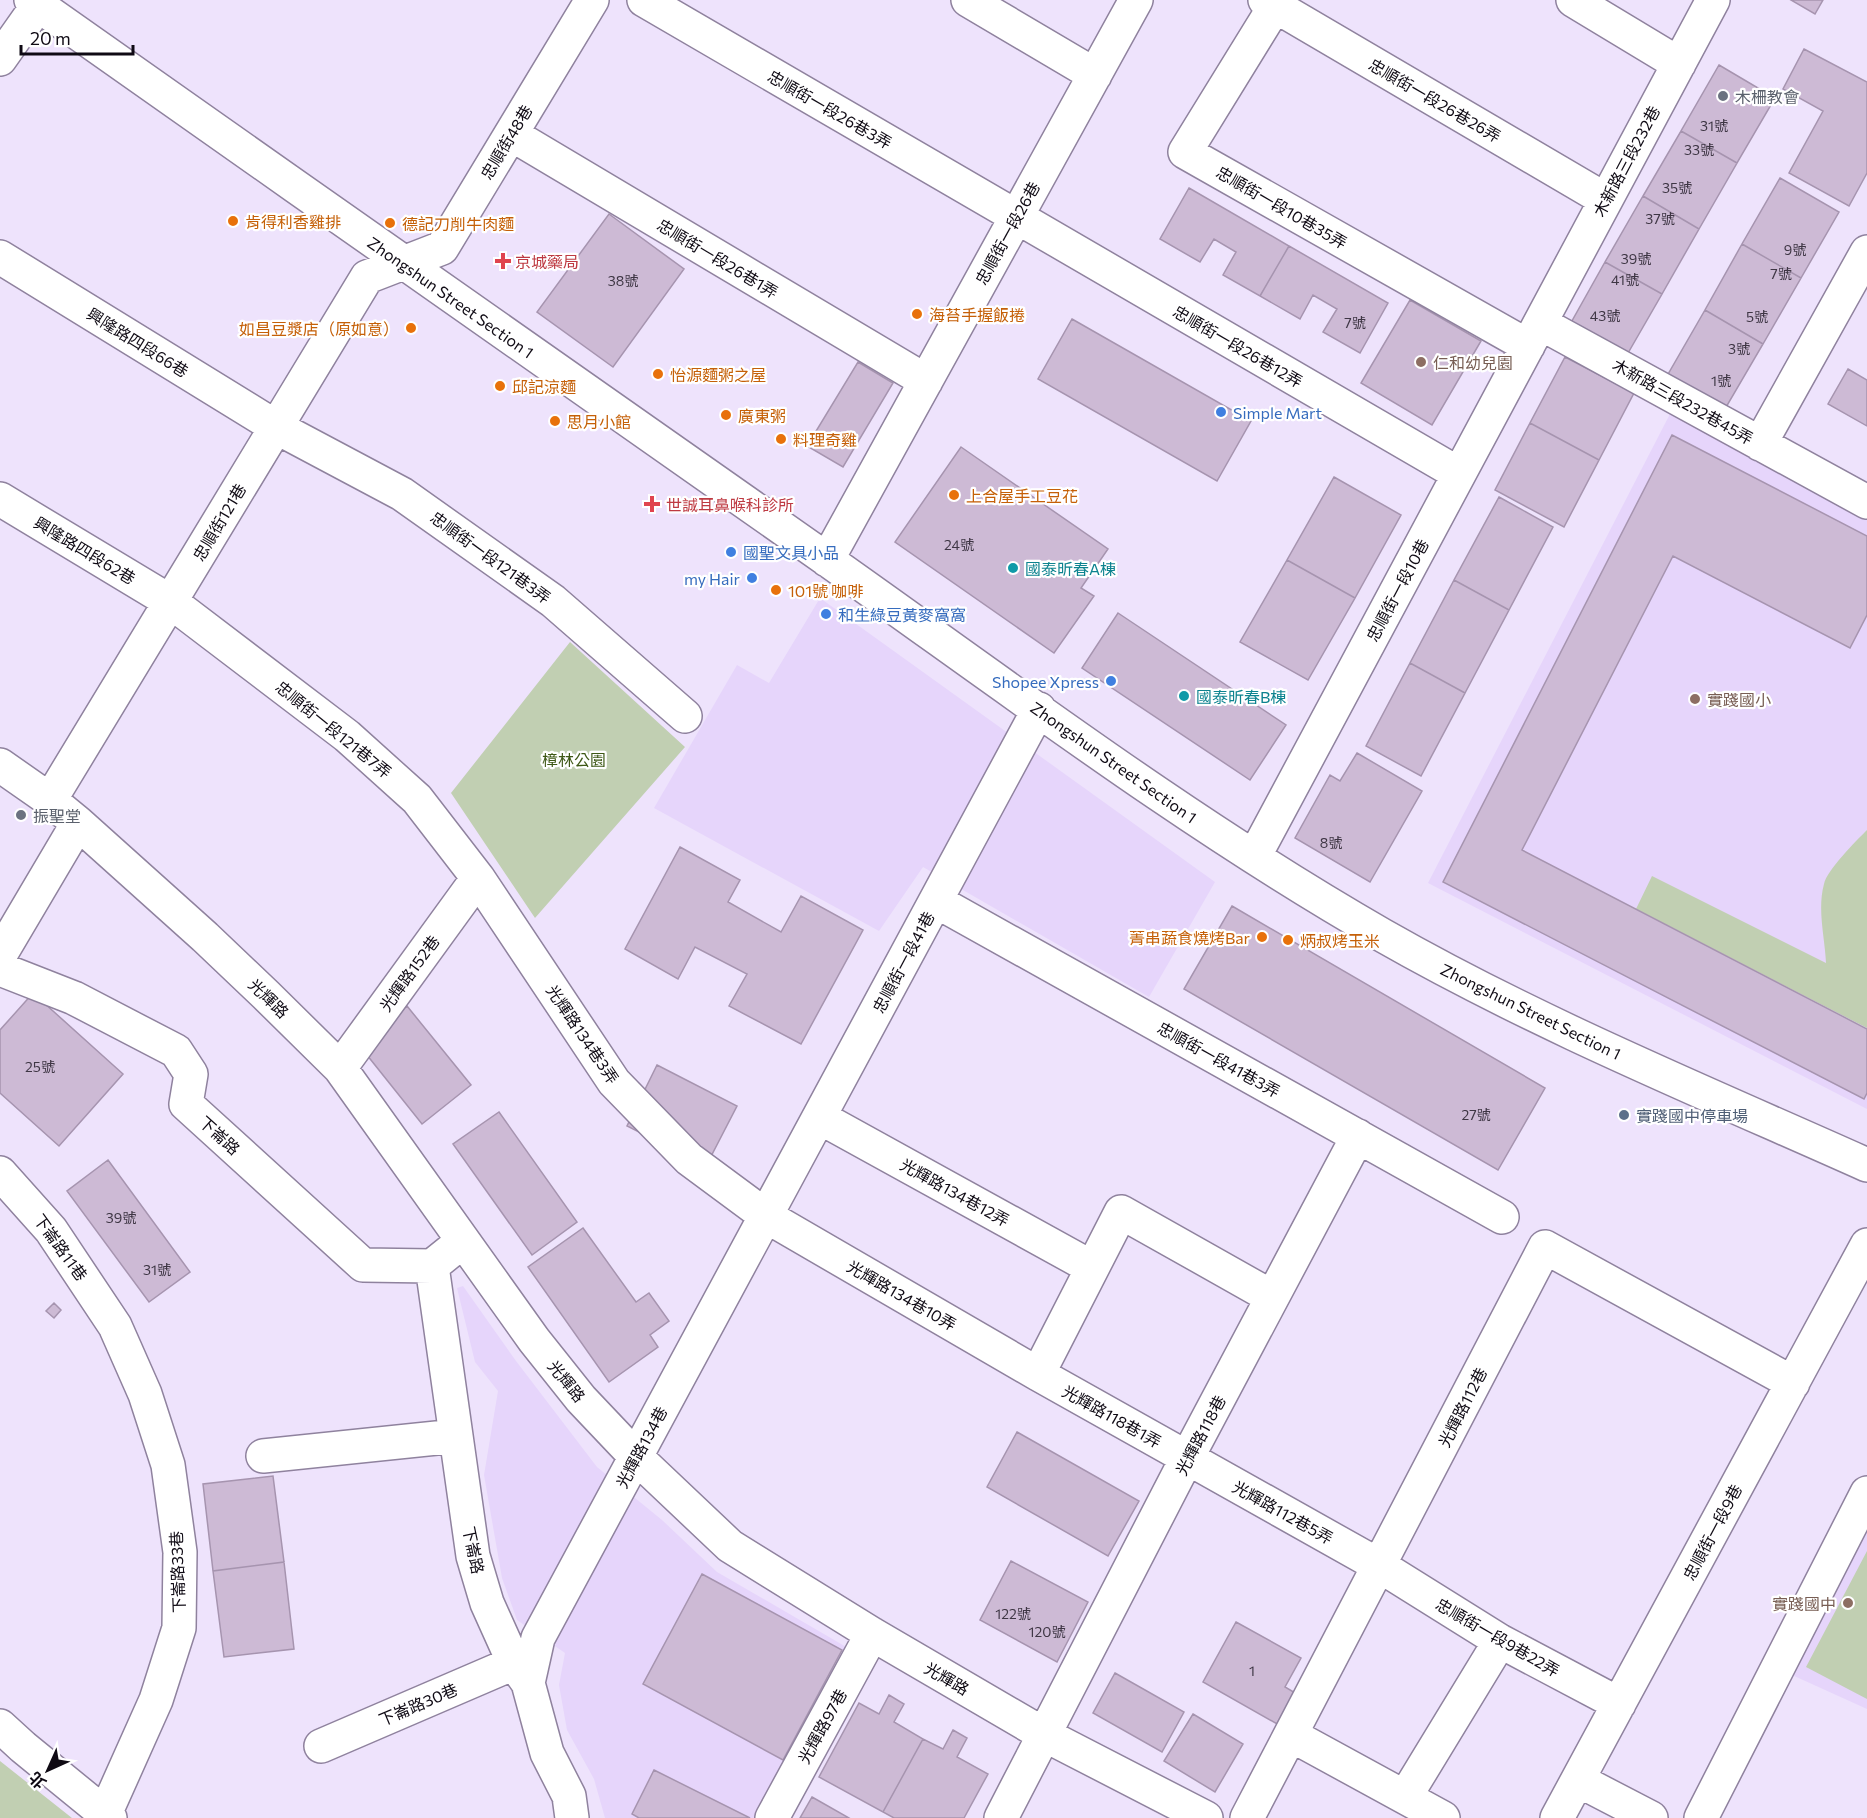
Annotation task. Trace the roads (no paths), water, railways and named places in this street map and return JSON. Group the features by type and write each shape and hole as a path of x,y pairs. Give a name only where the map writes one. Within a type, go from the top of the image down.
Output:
{"street":[{"name":"忠順街48巷","path":"403,263 442,248 592,0"},
{"name":"忠順街一段26巷3弄","path":"644,0 1016,217"},
{"path":"968,0 1095,75"},
{"name":"忠順街一段26巷","path":"827,560 1136,0"},
{"path":"1573,0 1678,64"},
{"name":"木新路三段232巷","path":"1534,334 1713,0"},
{"path":"0,59 35,2"},
{"name":"Zhongshun Street Section 1","path":"35,2 403,263 1254,857 1387,938 1557,1026 1867,1165"},
{"name":"忠順街一段26巷26弄","path":"1270,3 1606,200"},
{"name":"忠順街一段10巷35弄","path":"1270,3 1185,152 1534,334"},
{"name":"忠順街一段26巷1弄","path":"511,134 926,381"},
{"name":"忠順街一段26巷12弄","path":"1016,217 1459,474"},
{"name":"木新路三段232巷45弄","path":"1534,334 1760,444 1867,252"},
{"name":"興隆路四段66巷","path":"0,257 276,427"},
{"name":"忠順街121巷","path":"50,800 367,277 403,263"},
{"name":"忠順街一段10巷","path":"1254,857 1534,334"},
{"name":"忠順街一段121巷3弄","path":"276,427 402,494 553,601 685,716"},
{"path":"1760,444 1867,502"},
{"name":"興隆路四段62巷","path":"0,499 171,602"},
{"name":"忠順街一段121巷7弄","path":"171,602 347,736 382,767 417,799 478,878"},
{"name":"忠順街一段41巷","path":"766,1215 1039,709"},
{"name":"光輝路","path":"0,765 78,822 205,937 340,1068 534,1340 581,1399 636,1457 730,1546 872,1634 1045,1735 1206,1818"},
{"path":"0,956 78,822"},
{"name":"光輝路152巷","path":"340,1068 478,878"},
{"name":"光輝路134巷3弄","path":"478,878 614,1082 690,1159 766,1215"},
{"name":"忠順街一段41巷3弄","path":"936,901 1502,1217"},
{"name":"下崙路","path":"0,969 74,998 176,1051 191,1074 186,1104 363,1265 432,1266 473,1556 487,1603 521,1673 547,1753 568,1796 572,1818"},
{"name":"光輝路134巷12弄","path":"819,1117 1091,1268"},
{"name":"光輝路118巷","path":"1001,1818 1187,1458 1358,1136"},
{"name":"下崙路11巷","path":"0,1173 51,1230 115,1326"},
{"path":"1038,1374 1121,1212 1272,1298"},
{"name":"光輝路134巷10弄","path":"766,1215 1038,1374"},
{"name":"光輝路134巷","path":"521,1673 766,1215"},
{"path":"432,1266 463,1241"},
{"name":"忠順街一段9巷","path":"1557,1818 1867,1245"},
{"name":"光輝路112巷","path":"1247,1818 1545,1247 1793,1383"},
{"name":"下崙路33巷","path":"107,1816 156,1700 179,1628 180,1552 168,1465 145,1394 115,1326"},
{"name":"光輝路118巷1弄","path":"1038,1374 1187,1458"},
{"path":"263,1455 456,1436"},
{"name":"光輝路112巷5弄","path":"1187,1458 1380,1566"},
{"path":"1701,1818 1867,1493"},
{"name":"忠順街一段9巷22弄","path":"1380,1566 1500,1641 1619,1704"},
{"name":"光輝路97巷","path":"772,1818 872,1634"},
{"path":"1405,1797 1500,1641"},
{"name":"下崙路30巷","path":"321,1746 521,1673"},
{"path":"0,1726 107,1816"},
{"path":"1291,1734 1443,1818"},
{"path":"1578,1780 1651,1818"}],"place":[{"name":"木柵教會","path":"1723,96"},
{"name":"肯得利香雞排","path":"233,221"},
{"name":"德記刀削牛肉麵","path":"390,223"},
{"name":"京城藥局","path":"503,261"},
{"name":"海苔手握飯捲","path":"917,314"},
{"name":"如昌豆漿店（原如意）","path":"411,328"},
{"name":"仁和幼兒園","path":"1421,362"},
{"name":"怡源麵粥之屋","path":"658,374"},
{"name":"邱記涼麵","path":"500,386"},
{"name":"Simple Mart","path":"1221,412"},
{"name":"廣東粥","path":"726,415"},
{"name":"思月小館","path":"555,421"},
{"name":"料理奇雞","path":"781,439"},
{"name":"上合屋手工豆花","path":"954,495"},
{"name":"世誠耳鼻喉科診所","path":"652,504"},
{"name":"國聖文具小品","path":"731,552"},
{"name":"國泰昕春A棟","path":"1013,568"},
{"name":"my Hair","path":"752,578"},
{"name":"101號 咖啡","path":"776,590"},
{"name":"和生綠豆黃麥窩窩","path":"826,614"},
{"name":"Shopee Xpress","path":"1111,681"},
{"name":"國泰昕春B棟","path":"1184,696"},
{"name":"實踐國小","path":"1695,699"},
{"name":"振聖堂","path":"21,815"},
{"name":"菁串蔬食燒烤Bar","path":"1262,937"},
{"name":"炳叔烤玉米","path":"1288,940"},
{"name":"實踐國中停車場","path":"1624,1115"},
{"name":"實踐國中","path":"1848,1603"}],"park label":[{"name":"樟林公園","path":"574,759"}]}
